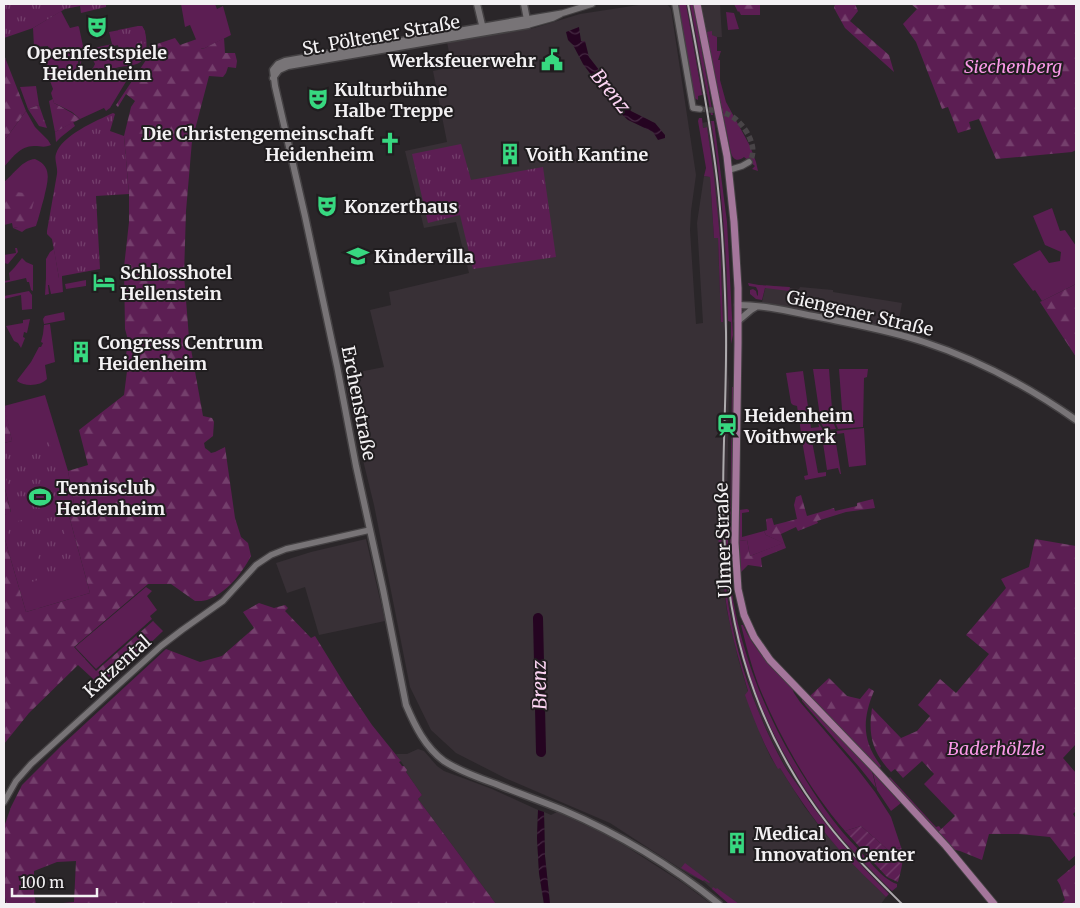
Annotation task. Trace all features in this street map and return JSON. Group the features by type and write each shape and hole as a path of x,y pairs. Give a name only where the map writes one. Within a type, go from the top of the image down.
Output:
{"main road":[{"path":"477,4 482,26 486,32"},
{"path":"524,4 528,22"},
{"name":"Ulmer Straße","path":"697,4 723,136 734,232 738,305 735,544 738,588 745,620 758,644 774,664 946,846 994,904"},
{"name":"St. Pöltener Straße","path":"273,70 278,64 285,61 482,26 528,22"},
{"name":"St. Pöltener Straße","path":"273,78 279,70 288,66 486,32 528,22"},
{"name":"Erchenstraße","path":"273,70 273,78 333,348 406,705 414,723 423,738 439,756 455,767 563,810 622,838 672,870 719,904"},
{"name":"Giengener Straße","path":"738,305 795,312 889,332 930,344 977,362 1004,375 1076,420"},
{"path":"738,321 758,306"}],"street":[{"name":"St. Pöltener Straße","path":"528,22 592,4"},
{"path":"675,4 697,109"},
{"path":"728,170 750,162"},
{"name":"Katzental","path":"4,802 16,781 31,764 162,646 227,598 259,562 281,551 370,530"}],"shaded area":[{"path":"645,4 667,4 671,9 696,175 690,230 696,324 703,323 697,223 704,176 710,177 714,238 718,238 721,322 723,322 720,238 707,127 703,128 702,123 711,121 714,141 725,243 728,320 729,382 726,516 730,590 738,634 750,678 768,724 793,770 829,822 890,889 887,892 829,829 785,766 771,739 750,688 733,628 726,588 721,536 719,536 727,611 738,658 761,736 771,758 824,832 886,897 881,904 729,904 703,881 690,875 610,823 505,778 456,753 431,730 410,687 374,505 346,384 361,381 359,372 384,367 370,310 391,305 389,292 469,273 456,222 424,228 405,151 447,142 433,71 452,67 447,42 534,28 580,14"},
{"path":"686,4 690,4 707,94 702,95"},
{"path":"701,4 720,4 722,37 715,37 706,32"},
{"path":"766,285 799,289 800,287 833,290 833,292 902,303 897,331 849,319 762,302"},
{"path":"366,539 385,621 319,635 305,587 287,593 276,563 311,552"},
{"path":"418,749 424,751 444,771 492,789 538,810 539,873 544,904 496,904 418,799 422,795 396,754 407,754"},
{"path":"544,812 551,815 557,812 602,833 683,883 711,904 550,904 545,856"}],"green space":[{"path":"4,4 111,4 81,13 80,6 65,9 33,28 4,38"},
{"path":"181,4 215,4 217,9 223,6 231,35 200,49 190,25 185,27"},
{"path":"678,4 686,4 702,95 698,96 698,100 694,98 692,93"},
{"path":"690,4 694,4 713,115 711,115"},
{"path":"734,4 765,4 760,5 760,15 741,15"},
{"path":"835,4 855,4 858,11 850,21 889,55 894,72 845,28 834,8"},
{"name":"Siechenberg","path":"911,4 1076,4 1076,150 1072,152 996,159 979,119 969,122 971,129 958,133 948,107 942,109 916,42 903,24 917,9"},
{"path":"61,11 70,28 79,27 83,46 77,68 82,76 91,78 119,70 128,71 130,75 110,108 106,111 104,108 80,119 72,112 54,103 51,93 53,89 44,65 51,58 48,46 34,47 33,28"},
{"path":"726,12 734,13 739,29 728,30"},
{"path":"138,26 142,26 144,30 147,46 145,56 139,63 93,75 82,71 80,63 82,58 87,50 89,50 82,59 81,66 83,69 90,71 95,64 92,58 93,53 119,48"},
{"path":"142,26 145,31 146,43 119,48 117,43 121,42 118,30"},
{"path":"125,29 126,36 119,45 94,48 112,44 109,32"},
{"path":"712,31 712,35 717,37 717,51 721,51 718,60 720,60 720,80 726,102 750,146 758,171 752,169 755,166 744,157 736,160 731,153 706,32"},
{"path":"175,38 180,45 197,39 201,49 224,38 225,53 235,53 237,61 236,68 228,67 223,77 209,76 192,141 186,211 184,275 189,338 203,416 212,418 214,422 213,436 204,443 205,448 211,453 225,447 235,518 241,537 248,543 251,556 238,576 221,593 206,600 195,601 171,584 148,584 74,647 96,671 153,621 163,631 103,688 78,665 29,713 4,744 4,536 26,612 90,593 68,512 75,509 68,471 88,465 79,430 124,395 128,340 125,329 124,267 129,222 129,194 124,136 131,107 135,101 126,94 118,107 116,105 148,57 150,44 154,45"},
{"path":"4,55 26,111 4,141"},
{"path":"36,86 39,105 28,109 20,87"},
{"path":"53,99 54,103 80,119 55,132 49,101"},
{"path":"39,105 47,128 39,126 28,109"},
{"path":"26,111 35,127 51,145 25,148 17,153 4,167 4,141"},
{"path":"113,113 115,114 110,131 124,136 129,194 96,196 100,269 59,278 52,239 47,234 57,174 56,154 59,147 72,135 89,124"},
{"path":"699,118 702,118 703,128 707,127 714,177 720,238 723,322 721,322 718,238 714,238 710,177 704,176 706,168"},
{"path":"711,121 714,121 727,222 733,335 731,344 731,322 728,321 723,221"},
{"path":"73,122 75,126 56,142 55,132"},
{"path":"461,144 471,180 543,167 556,257 473,269 460,215 428,223 412,154"},
{"path":"35,159 45,166 48,176 47,187 36,226 22,232 13,228 18,227 4,191 4,182 26,162"},
{"path":"4,191 36,194 27,226 22,229 18,227 13,228 12,223 4,225"},
{"path":"1052,208 1060,231 1065,230 1076,246 1076,284 1042,301 1013,264 1040,250 1049,263 1060,261 1061,252 1045,245 1033,216"},
{"path":"15,248 17,248 18,252 8,264 4,263 4,255 16,253"},
{"path":"54,249 59,278 62,278 63,292 51,294 48,285 49,294 45,295 46,259"},
{"path":"22,258 33,265 33,291 26,278 4,283 4,281 10,280 9,273"},
{"path":"86,280 86,286 66,289 65,284"},
{"path":"748,283 790,287 789,291 765,288 762,300 756,299 750,294 750,290 753,289 758,296 758,291 756,287 749,286"},
{"path":"1076,284 1076,357 1040,302"},
{"path":"29,291 32,295 32,309 22,310 21,295 4,299 4,296"},
{"path":"64,312 65,320 44,324 43,319 45,316"},
{"path":"30,319 27,333 24,332 23,337 25,338 21,348 14,341 6,326 23,323 23,320"},
{"path":"50,324 55,362 45,365 47,379 37,384 28,385 20,383 17,381 18,379 43,343 41,342 44,325"},
{"path":"813,369 829,369 833,422 836,429 825,430 821,423"},
{"path":"839,369 868,369 867,377 864,378 863,427 838,429 836,424 843,423"},
{"path":"803,371 811,428 819,427 818,422 823,430 801,432 797,406 791,403 786,373"},
{"path":"732,387 734,387 732,558 730,541"},
{"name":"Tennisclub Heidenheim","path":"45,395 68,471 75,509 68,512 90,593 26,612 4,536 4,515 11,512 4,485 4,443 12,441 4,406"},
{"path":"4,403 12,441 4,443"},
{"path":"864,428 866,465 849,467 844,433 837,434 836,431"},
{"path":"834,431 841,474 838,468 827,470 822,436 826,436 825,432"},
{"path":"812,433 813,437 820,436 821,439 812,441 818,473 826,472 826,476 805,480 804,476 808,475 801,435"},
{"path":"49,441 65,504 16,517 4,470 4,453"},
{"path":"4,485 11,513 4,515"},
{"path":"801,495 807,516 834,508 835,511 857,506 857,503 873,499 875,508 846,512 817,521 818,523 798,531 796,527 781,534 786,548 761,558 762,567 748,565 741,572 739,541 747,540 750,556 783,543 766,535 764,531 767,530 766,519 772,518 774,525 797,519 794,505 796,497"},
{"path":"747,509 749,512 742,513 742,537 764,531 766,535 784,543 750,556 747,540 739,541 739,510"},
{"path":"60,515 76,575 45,583 29,523"},
{"path":"726,516 733,600 752,672 761,695 794,761 824,808 876,869 891,882 897,884 897,887 892,891 843,839 809,795 792,768 763,711 751,681 734,620 727,570"},
{"path":"22,520 38,580 22,585 6,524"},
{"path":"718,536 721,536 724,572 733,628 743,668 765,727 784,765 819,816 841,843 889,894 886,897 845,856 818,824 780,768 778,769 764,742 745,695 748,691 729,619"},
{"name":"Baderhölzle","path":"1035,539 1076,546 1076,744 1063,758 1076,773 1076,811 1073,814 1076,819 1076,855 1069,861 1050,837 989,834 982,860 951,849 937,833 955,816 924,784 934,774 922,761 903,778 895,769 891,772 879,757 871,735 872,708 901,738 917,731 930,716 918,705 940,679 956,693 989,654 966,635 1006,588 1001,579 1029,567"},
{"path":"146,587 152,591 147,596 157,610 150,616 152,619 96,669 75,647"},
{"path":"259,603 274,608 285,605 288,608 285,611 311,638 315,636 372,725 407,770 406,772 422,795 418,799 496,904 61,904 74,902 76,861 57,862 34,871 36,904 6,904 4,891 4,827 22,785 62,745 166,649 200,662 222,656 254,628 243,612"},
{"path":"741,625 743,625 758,650 792,688 800,702 875,792 891,817 901,847 888,850 861,826 845,831 819,798 785,742 766,703 753,670"},
{"path":"829,678 847,696 860,699 869,688 874,691 867,711 866,730 870,748 881,766 880,768 810,696"},
{"path":"802,698 872,771 876,788 806,706"},
{"path":"873,773 901,803 891,811 877,790"},
{"path":"889,778 936,827 939,826 941,829 937,833"},
{"path":"861,826 888,850 901,847 903,860 898,882 886,876 845,831"},
{"path":"685,863 710,882 703,881 681,868"},
{"path":"1076,864 1076,904 1061,904 1065,900 1057,880"},
{"path":"713,887 739,904 729,904 712,889"}],"water":[{"path":"579,27 581,41 585,41 589,57 631,111 655,123 665,135 665,138 658,140 653,132 628,120 619,112 583,64 573,45 568,40 566,32"},
{"path":"538,810 544,812 545,856 550,904 544,904 539,873"}],"waterway":[{"name":"Brenz","path":"538,618 541,752"}],"tunnel":[{"path":"700,109 724,113 733,117 744,128 753,149 749,162"}],"railway":[{"path":"688,4 711,135 721,217 726,332 723,468 724,522 729,586 735,623 755,694 769,728 805,792 835,834 902,904"}],"place":[{"name":"Opernfestspiele Heidenheim","path":"97,27"},
{"name":"Werksfeuerwehr","path":"552,60"},
{"name":"Kulturbühne Halbe Treppe","path":"318,99"},
{"name":"Die Christengemeinschaft Heidenheim","path":"390,143"},
{"name":"Voith Kantine","path":"510,154"},
{"name":"Konzerthaus","path":"327,206"},
{"name":"Kindervilla","path":"358,256"},
{"name":"Schlosshotel Hellenstein","path":"104,282"},
{"name":"Congress Centrum Heidenheim","path":"81,352"},
{"name":"Heidenheim Voithwerk","path":"727,425"},
{"name":"Tennisclub Heidenheim","path":"40,497"},
{"name":"Medical Innovation Center","path":"737,843"}]}
